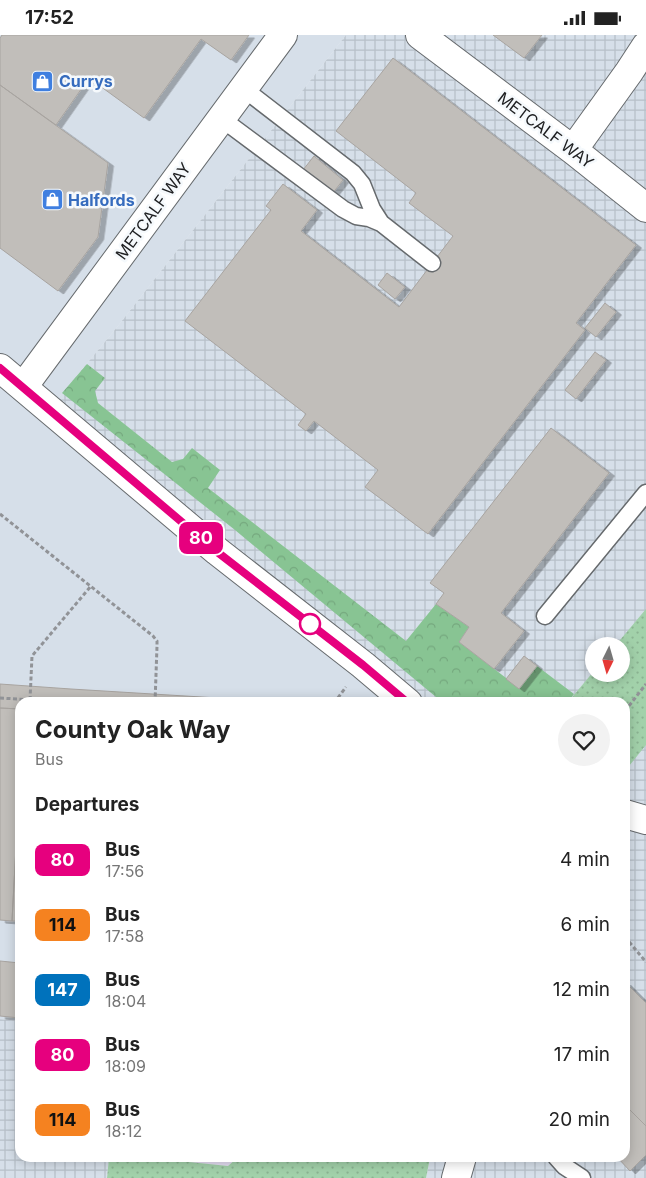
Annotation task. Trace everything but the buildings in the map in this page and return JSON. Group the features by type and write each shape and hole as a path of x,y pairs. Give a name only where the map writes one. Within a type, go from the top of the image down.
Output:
{"street":[{"name":"METCALF WAY","path":"23,387 283,35"},
{"name":"METCALF WAY","path":"422,36 573,150 646,208"},
{"path":"573,150 646,46"},
{"path":"0,368 216,551 363,665 401,697"},
{"path":"630,816 646,820"},
{"path":"456,1178 461,1162"}],"lane":[{"path":"629,72 641,35"},
{"path":"244,89 353,173 362,184 380,223"},
{"path":"222,119 344,209 380,223 432,263"},
{"path":"545,616 646,493"},
{"path":"560,1162 582,1178"}],"path":[{"path":"0,514 153,636 158,646 155,697"},
{"path":"30,697 32,657 91,586"},
{"path":"630,705 646,684"},
{"path":"0,698 15,699"},
{"path":"630,943 646,962"}],"shaded area":[{"path":"0,35 346,35 114,331 49,409 402,697 15,697 15,1020 0,1019"},
{"path":"346,35 646,35 646,1178 426,1178 429,1162 630,1162 630,697 402,697 49,409 114,331"},
{"path":"0,1019 15,1020 15,1162 109,1162 107,1178 0,1178"},
{"path":"189,1162 232,1162 228,1166"}],"green space":[{"path":"87,364 105,378 95,391 98,403 172,462 183,459 192,448 220,470 208,488 406,641 436,604 469,627 459,642 519,688 537,666 574,694 572,697 436,697 235,530 62,393"},
{"path":"646,609 646,745 630,765 630,697 572,697 585,682 630,683 630,637 623,637"},
{"path":"109,1162 189,1162 228,1166 232,1162 429,1162 426,1178 107,1178"}],"bus line":[{"name":"80","path":"0,368 216,551 363,665 401,697"}],"place":[{"name":"Currys","path":"43,81"},
{"name":"Halfords","path":"52,200"}]}
